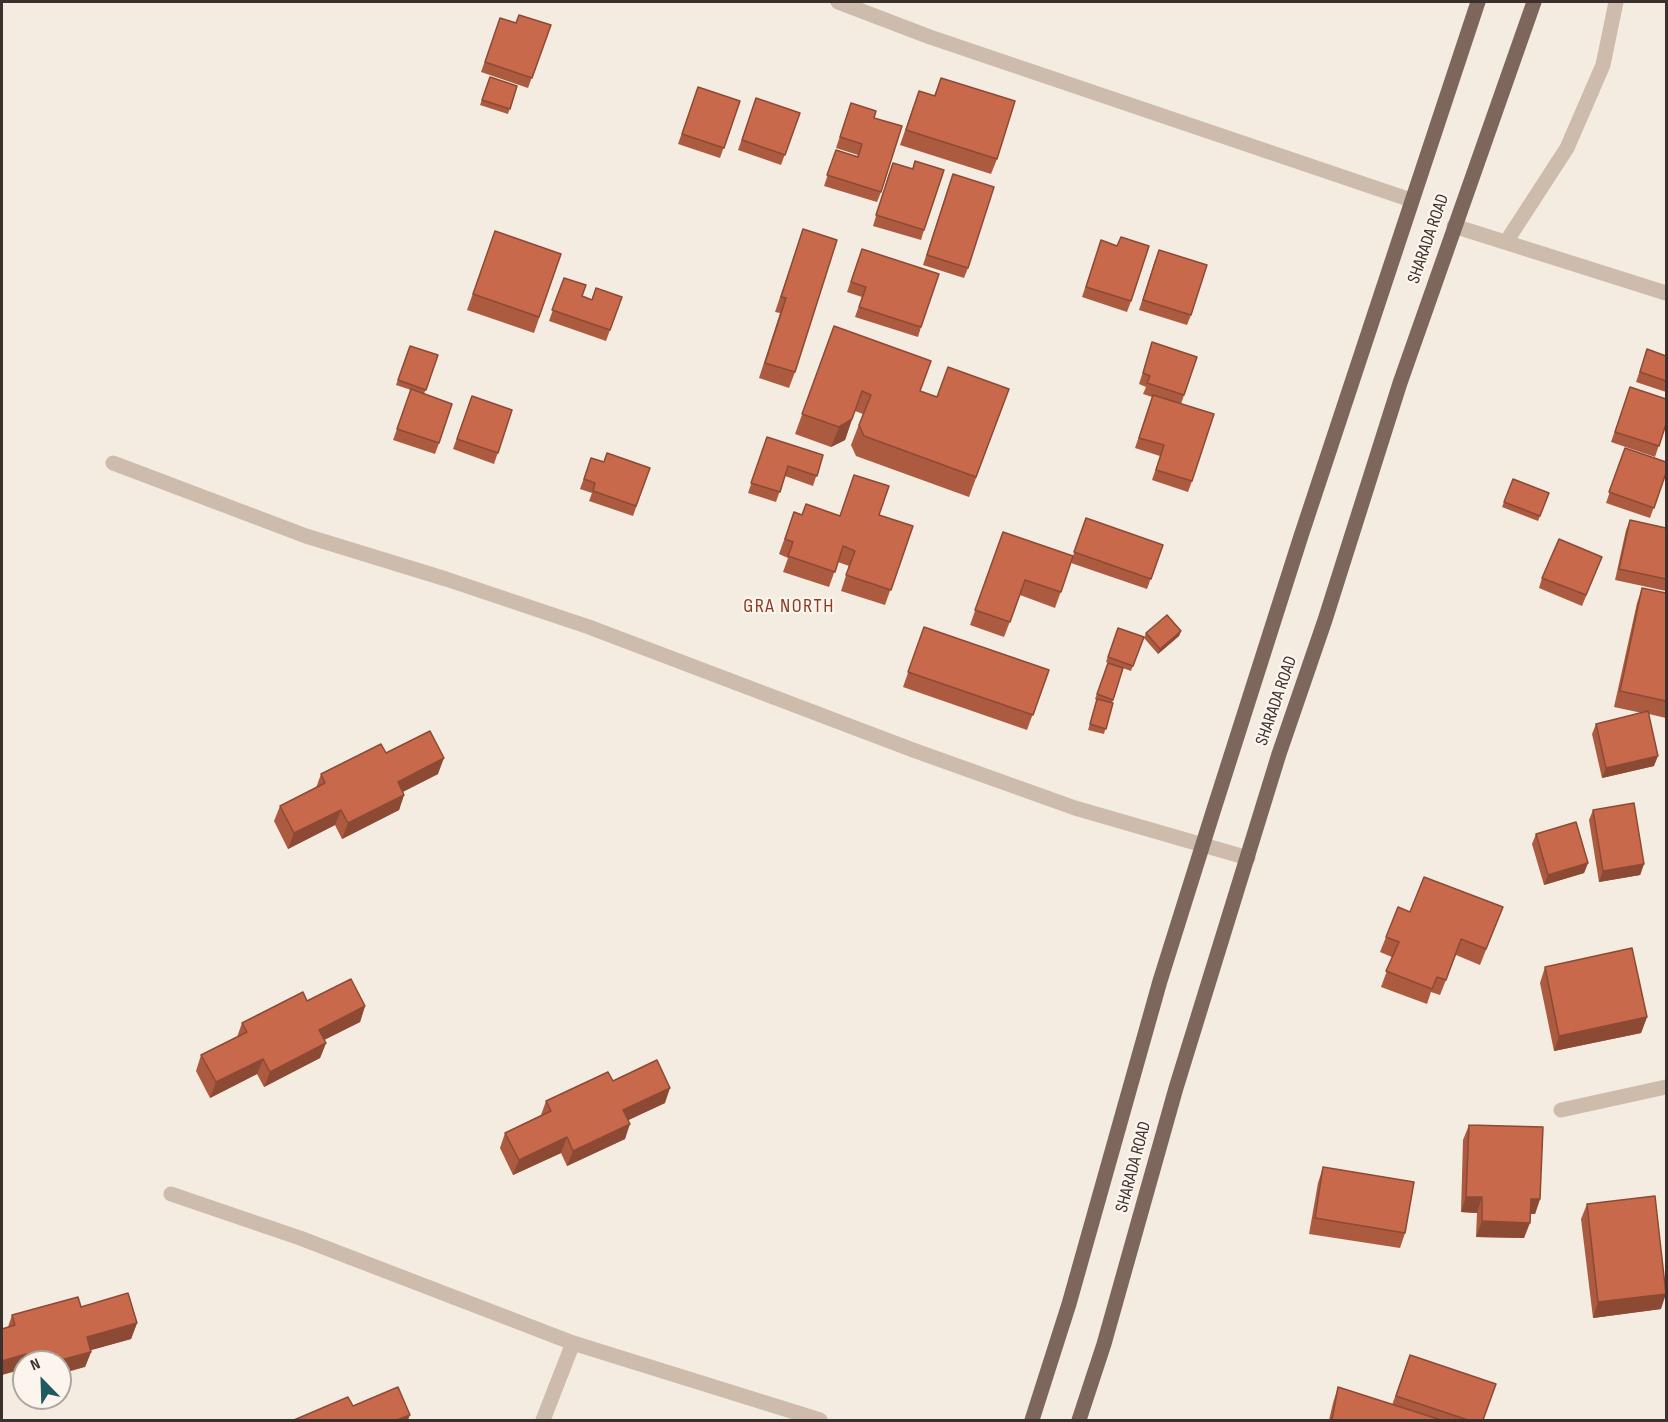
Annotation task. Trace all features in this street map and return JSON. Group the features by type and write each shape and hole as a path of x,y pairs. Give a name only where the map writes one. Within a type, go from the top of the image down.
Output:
{"main road":[{"path":"1032,1420 1069,1304 1160,981 1297,547 1478,2"},
{"name":"SHARADA ROAD","path":"1079,1420 1104,1344 1176,1088 1279,754 1325,620 1400,383 1534,2"}],"street":[{"path":"838,2 930,37 1411,200"},
{"path":"1506,242 1567,148 1603,64 1616,2"},
{"path":"1454,226 1666,293"},
{"path":"113,463 306,536 446,579 589,627 912,750 1075,808 1248,858"},
{"path":"1561,1110 1666,1087"},
{"path":"171,1194 300,1238 573,1342 820,1420"},
{"path":"543,1420 573,1342"}],"building":[{"path":"519,15 551,25 532,78 485,62 500,18 516,23"},
{"path":"490,77 517,86 510,109 482,100"},
{"path":"941,78 1015,101 997,159 906,130 919,91 935,96"},
{"path":"698,87 740,101 724,148 682,134"},
{"path":"756,98 800,113 785,155 742,140"},
{"path":"851,103 876,111 874,118 902,126 881,192 827,175 836,150 858,157 862,144 840,137"},
{"path":"915,161 944,170 924,230 876,215 893,163 913,169"},
{"path":"953,174 994,187 968,268 927,255"},
{"path":"803,229 837,240 795,372 765,363 786,298 781,297"},
{"path":"495,231 561,254 539,317 473,294"},
{"path":"1121,237 1149,246 1131,301 1086,287 1101,240 1117,246"},
{"path":"862,249 939,274 921,327 859,307 866,287 851,282"},
{"path":"1159,250 1207,265 1191,315 1143,300"},
{"path":"564,278 586,285 582,296 592,300 596,288 622,297 610,330 552,310"},
{"path":"834,326 931,361 920,391 937,397 948,367 1009,389 976,477 864,436 859,425 871,395 862,391 852,419 839,427 802,414"},
{"path":"1152,342 1197,357 1184,395 1147,383 1150,376 1143,373"},
{"path":"410,346 438,355 426,390 398,380"},
{"path":"1647,349 1666,356 1666,381 1640,372"},
{"path":"1630,387 1666,399 1666,424 1659,446 1615,432"},
{"path":"411,389 452,404 439,443 397,429"},
{"path":"1153,395 1214,414 1192,481 1156,470 1164,445 1139,438"},
{"path":"472,396 512,410 498,453 457,439"},
{"path":"767,437 823,455 817,476 788,466 780,492 751,483"},
{"path":"1625,448 1666,462 1666,473 1654,508 1609,492"},
{"path":"607,453 650,468 636,506 593,491 595,483 584,479 591,458 604,462"},
{"path":"854,475 889,486 879,515 913,526 891,590 846,575 855,551 843,546 835,572 788,556 793,542 785,539 794,512 802,515 806,504 840,516"},
{"path":"1513,479 1549,493 1540,516 1504,502"},
{"path":"1086,518 1163,545 1151,579 1074,552"},
{"path":"1630,520 1666,528 1666,579 1619,569"},
{"path":"1003,532 1073,556 1061,592 1025,580 1010,622 975,610"},
{"path":"1559,539 1602,557 1586,595 1542,578"},
{"path":"1642,588 1666,593 1666,701 1620,691"},
{"path":"1167,615 1181,631 1160,649 1146,633"},
{"path":"924,627 1049,670 1033,715 908,672"},
{"path":"1118,628 1144,637 1133,666 1108,657"},
{"path":"1108,663 1123,668 1113,700 1097,694"},
{"path":"1097,699 1113,703 1106,729 1090,724"},
{"path":"1648,711 1658,756 1606,768 1596,724"},
{"path":"430,731 444,758 398,782 404,795 348,823 341,810 294,833 280,806 325,783 321,774 381,744 386,753"},
{"path":"1634,803 1644,864 1603,871 1593,810"},
{"path":"1576,822 1588,863 1548,875 1536,834"},
{"path":"1424,877 1503,907 1486,949 1461,939 1446,980 1437,977 1432,989 1386,971 1399,942 1386,937 1398,907 1410,912"},
{"path":"1632,948 1647,1017 1559,1036 1545,967"},
{"path":"351,979 365,1006 319,1030 326,1043 270,1072 263,1059 216,1082 201,1055 247,1032 242,1023 303,992 307,1001"},
{"path":"657,1060 670,1088 623,1110 630,1124 573,1151 567,1137 519,1160 505,1133 551,1111 546,1101 608,1072 613,1081"},
{"path":"1469,1125 1543,1127 1540,1199 1531,1199 1530,1223 1482,1221 1482,1197 1466,1197"},
{"path":"1323,1167 1414,1182 1405,1233 1315,1218"},
{"path":"1655,1196 1666,1294 1598,1302 1587,1204"},
{"path":"128,1293 137,1323 87,1337 91,1352 72,1357 72,1350 12,1350 12,1358 2,1361 2,1329 15,1325 12,1315 78,1297 81,1307"},
{"path":"1410,1355 1496,1384 1483,1420 1468,1420 1396,1396"},
{"path":"398,1387 410,1415 397,1420 294,1420 348,1397 353,1406"},
{"path":"1338,1387 1441,1420 1332,1420"}],"district":[{"name":"GRA NORTH","path":"789,607"}]}
